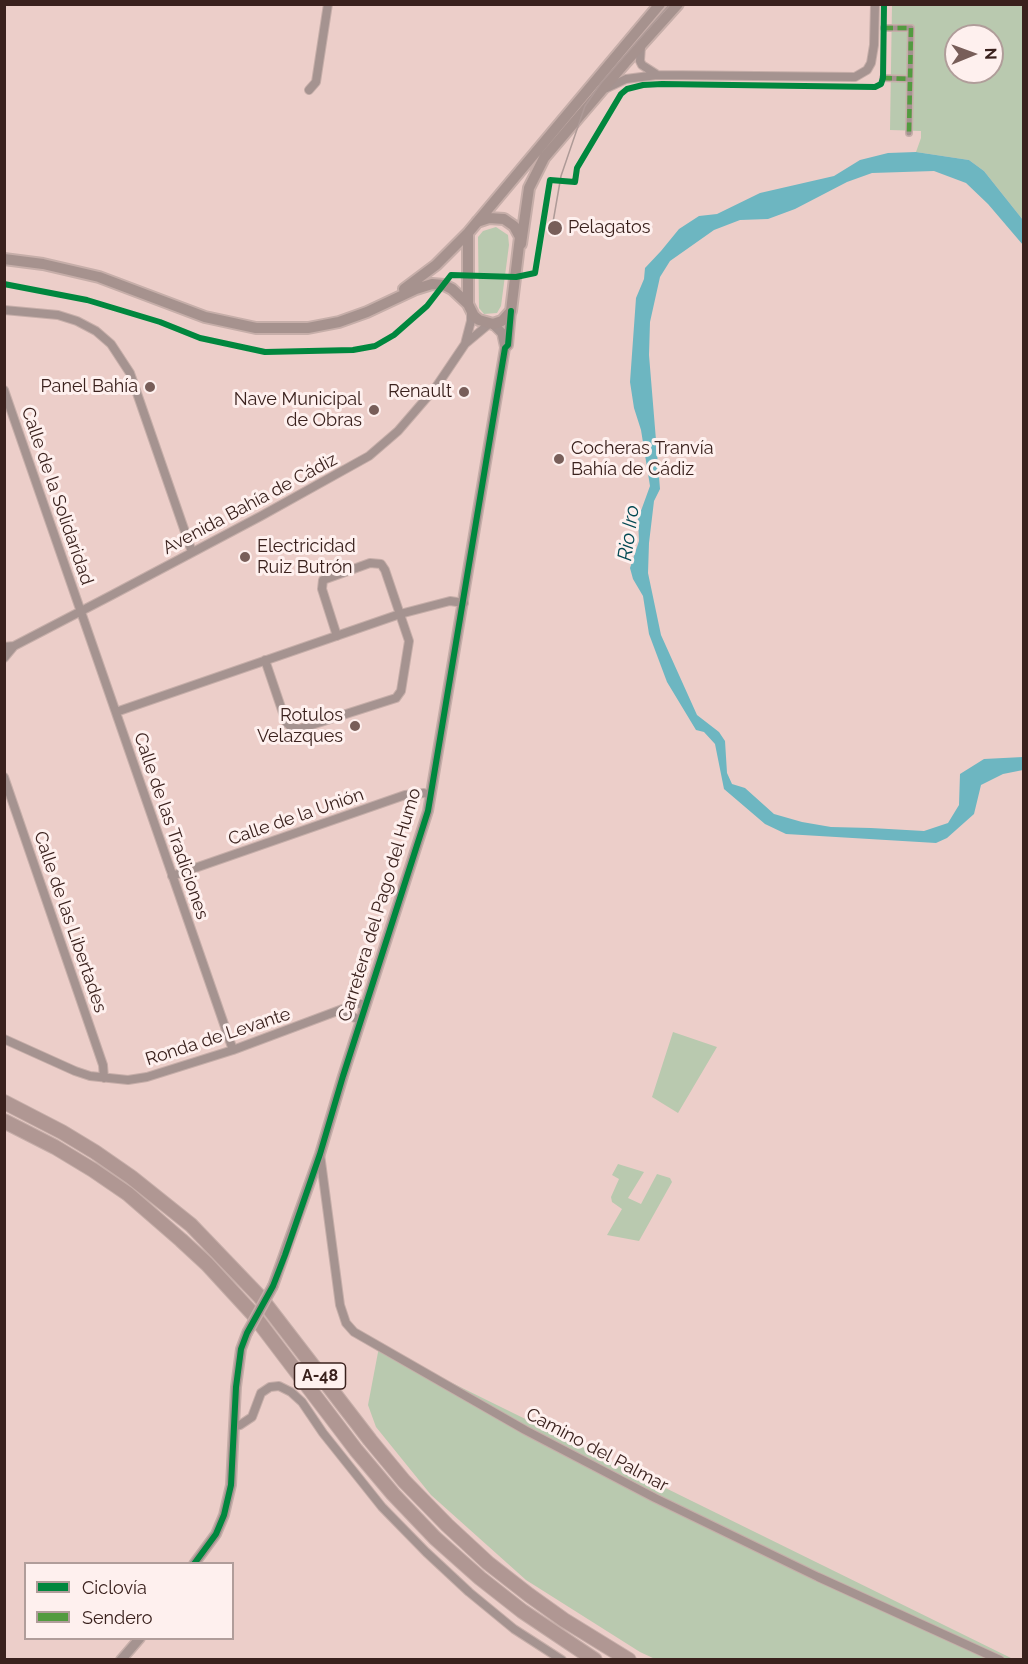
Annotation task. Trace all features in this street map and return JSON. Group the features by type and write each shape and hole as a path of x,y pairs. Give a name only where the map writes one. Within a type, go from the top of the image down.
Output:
{"highway":[{"name":"A-48","path":"4,1102 95,1152 132,1177 191,1225 260,1297 370,1440 404,1481 447,1525 488,1563 529,1595 581,1631 629,1659"},
{"name":"A-48","path":"4,1121 55,1147 93,1170 128,1194 181,1239 252,1313 357,1450 393,1494 435,1538 522,1611 595,1659"}],"main road":[{"path":"390,301 436,266 468,233 660,4"},
{"path":"4,259 43,264 99,277 205,317 256,328 289,330 324,326 351,318 416,289 438,284 452,289 479,320 491,324 502,321 512,311 526,201 544,158 678,4"},
{"path":"476,223 489,218 504,219 518,231 521,244"},
{"path":"468,233 469,307"}],"street":[{"path":"309,90 316,82 328,4"},
{"path":"600,92 626,79 657,75 855,77 871,63 875,4"},
{"path":"884,28 911,28 909,133"},
{"path":"642,44 640,61 649,71 657,75"},
{"path":"883,78 910,79"},
{"name":"Avenida Bahía de Cádiz","path":"465,344 471,321 469,307"},
{"path":"4,310 58,315 77,321 96,331 111,344 130,373 192,552"},
{"name":"Carretera del Pago del Humo","path":"235,1426 238,1365 247,1333 273,1286 320,1154 356,1018 424,826 464,603 512,311"},
{"path":"491,324 502,333 505,348"},
{"name":"Avenida Bahía de Cádiz","path":"4,647 14,646 81,611 369,456 413,415 436,387 465,344 491,324"},
{"name":"Calle de la Solidaridad","path":"4,390 81,611"},
{"path":"265,660 286,722 291,727 299,729 392,700 400,691 408,647 407,636 384,567 378,562 323,580 322,590 337,636"},
{"path":"116,712 400,614 450,601 464,603"},
{"name":"Calle de las Tradiciones","path":"81,611 233,1050"},
{"name":"Avenida Bahía de Cádiz","path":"4,658 14,646"},
{"name":"Calle de las Libertades","path":"4,777 103,1065 104,1078"},
{"name":"Calle de la Unión","path":"172,876 405,795 424,793 431,795"},
{"name":"Ronda de Levante","path":"4,1039 90,1076 128,1080 147,1077 233,1050 361,1004"},
{"path":"338,1012 356,1018"},
{"name":"Camino del Palmar","path":"320,1154 340,1305 346,1323 354,1332 499,1415 655,1498 818,1577 1000,1659"},
{"path":"195,1562 216,1534 224,1515 232,1477 235,1426 252,1417 261,1393 270,1387 279,1386 291,1392 302,1402 323,1433 382,1507 426,1552 514,1629 553,1656 562,1659"},
{"path":"121,1659 138,1640"}],"green space":[{"path":"892,5 1023,5 1023,220 984,171 969,160 916,152 921,131 890,130"},
{"path":"496,227 508,235 509,245 501,306 497,313 484,314 479,308 478,237 483,231"},
{"path":"673,1032 717,1047 678,1113 652,1097"},
{"path":"618,1164 644,1172 628,1198 641,1204 657,1174 670,1178 672,1182 639,1241 607,1235 622,1209 612,1202 611,1197 619,1179 612,1175"},
{"path":"379,1347 1013,1659 655,1659 640,1652 526,1580 431,1495 376,1427 368,1405"}],"water":[{"path":"916,152 969,160 984,171 1023,220 1023,245 988,204 966,183 934,171 872,173 847,182 795,209 768,219 740,220 714,230 670,261 660,277 650,322 649,355 660,489 654,501 648,573 661,635 697,715 719,732 725,741 727,773 732,784 745,788 774,814 802,822 831,827 924,831 948,823 959,805 960,774 984,759 1023,757 1023,770 1003,774 981,785 974,814 947,838 936,843 786,834 765,824 724,789 715,744 704,732 696,730 667,682 649,634 643,596 633,579 630,568 639,541 638,519 650,486 630,382 636,298 644,279 645,268 679,229 699,216 717,214 760,193 834,176 860,160 888,153"}],"tram line":[{"path":"552,228 561,176 585,106 601,83 670,4"}],"marked path":[{"path":"884,28 911,28 909,133"},
{"path":"883,78 910,79"}],"cycle path":[{"path":"4,284 87,300 160,322 200,338 265,352 353,350 375,346 394,335 427,306 451,275 516,277 535,273 550,180 575,182 577,168 621,94 627,89 662,84 875,87 881,84 883,78 884,4"},
{"path":"195,1562 216,1534 224,1515 231,1485 236,1387 241,1349 247,1333 273,1286 285,1255 320,1154 428,811 505,348 508,345 511,311"}],"place":[{"name":"Pelagatos","path":"555,228"},
{"name":"Panel Bahía","path":"150,387"},
{"name":"Renault","path":"464,392"},
{"name":"Nave Municipal de Obras","path":"374,410"},
{"name":"Cocheras Tranvía Bahía de Cádiz","path":"559,459"},
{"name":"Electricidad Ruiz Butrón","path":"245,557"},
{"name":"Rotulos Velazques","path":"355,726"}],"water label":[{"name":"Rio Iro","path":"629,533"}]}
